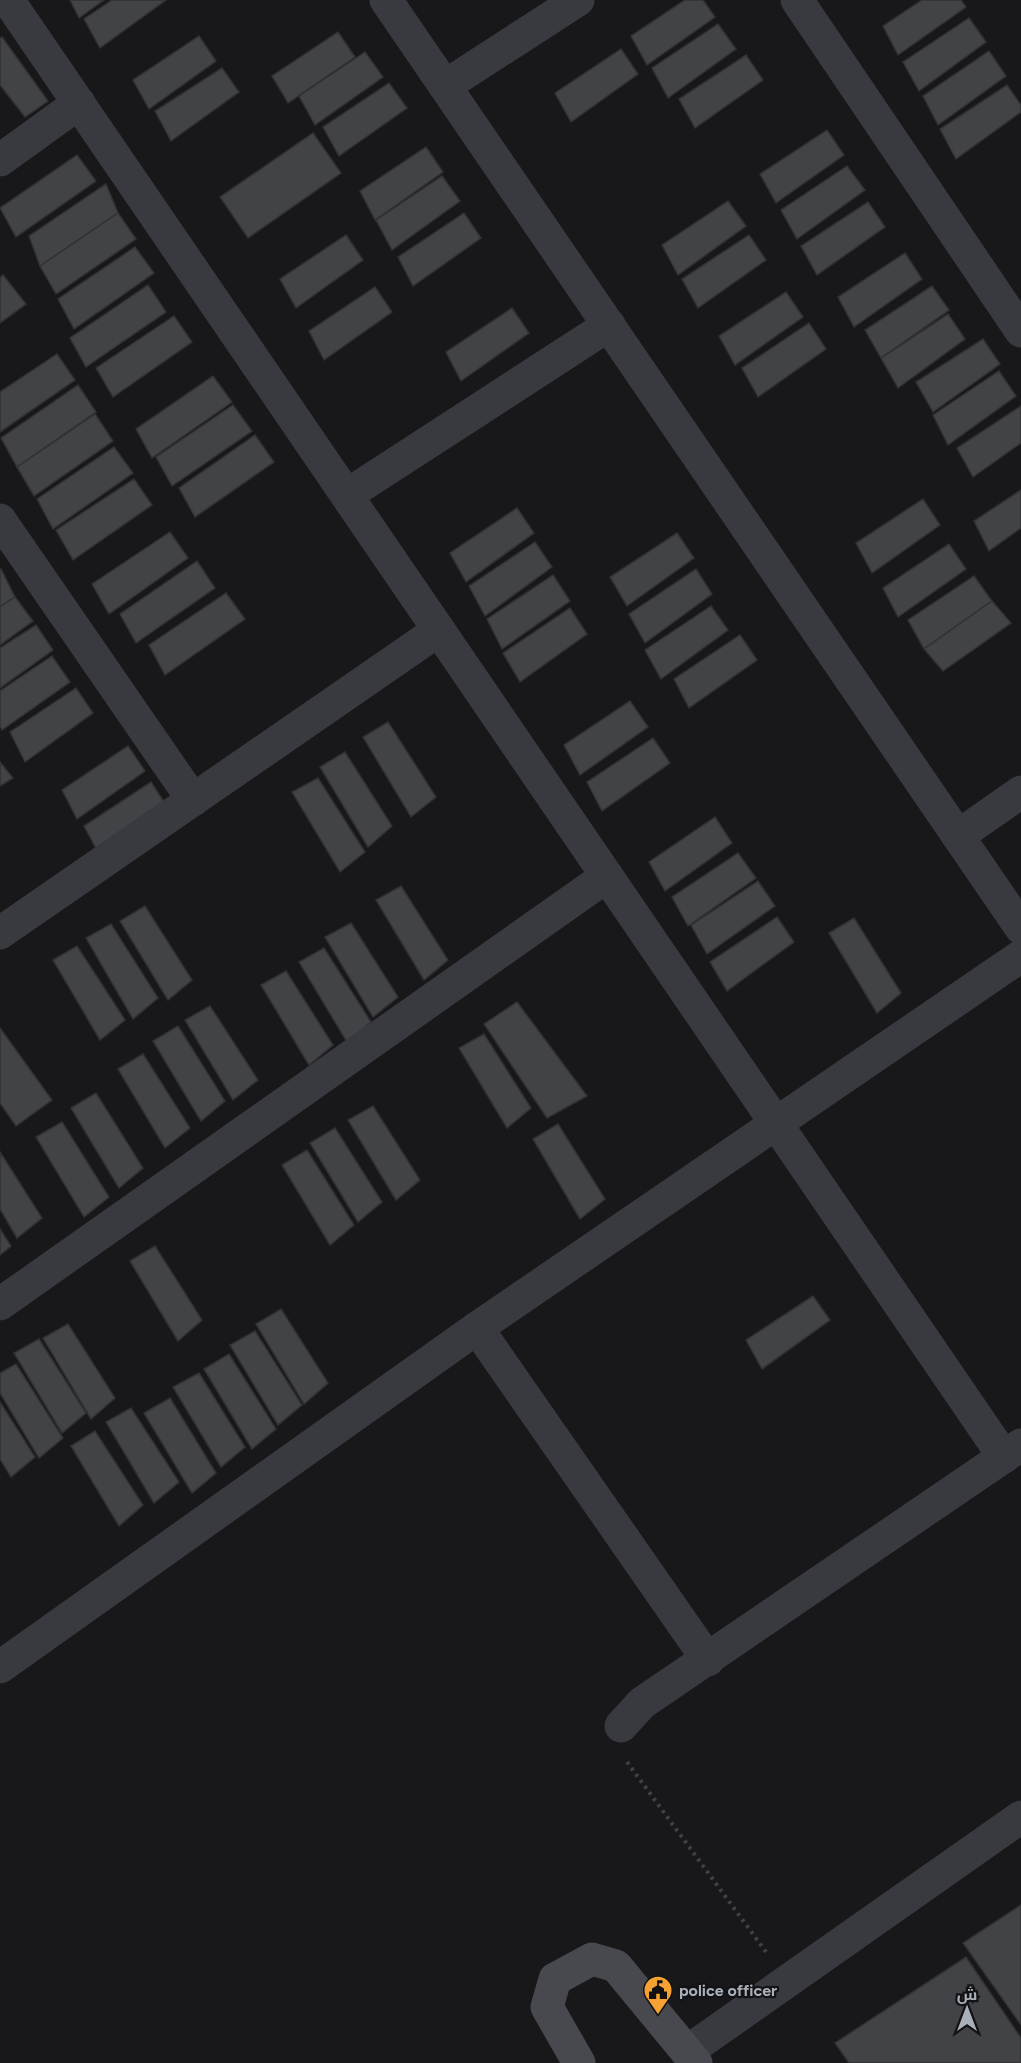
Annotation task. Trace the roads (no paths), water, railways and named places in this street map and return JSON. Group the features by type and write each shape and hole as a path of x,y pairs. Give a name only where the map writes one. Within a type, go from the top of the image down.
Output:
{"street":[{"path":"8,0 776,1123 1012,1451 642,1703 621,1726"},
{"path":"386,0 1021,928"},
{"path":"445,86 578,0"},
{"path":"797,0 1021,331"},
{"path":"0,160 79,103"},
{"path":"346,495 609,325"},
{"path":"0,520 193,800"},
{"path":"0,933 439,630"},
{"path":"958,836 1021,792"},
{"path":"0,1304 607,876"},
{"path":"0,1667 477,1328 1021,956"},
{"path":"477,1328 708,1660"},
{"path":"579,2063 547,2007 555,1979 592,1959 616,1966 692,2057 788,1982 1021,1818"}],"place":[{"name":"police officer","path":"658,2016"}]}
